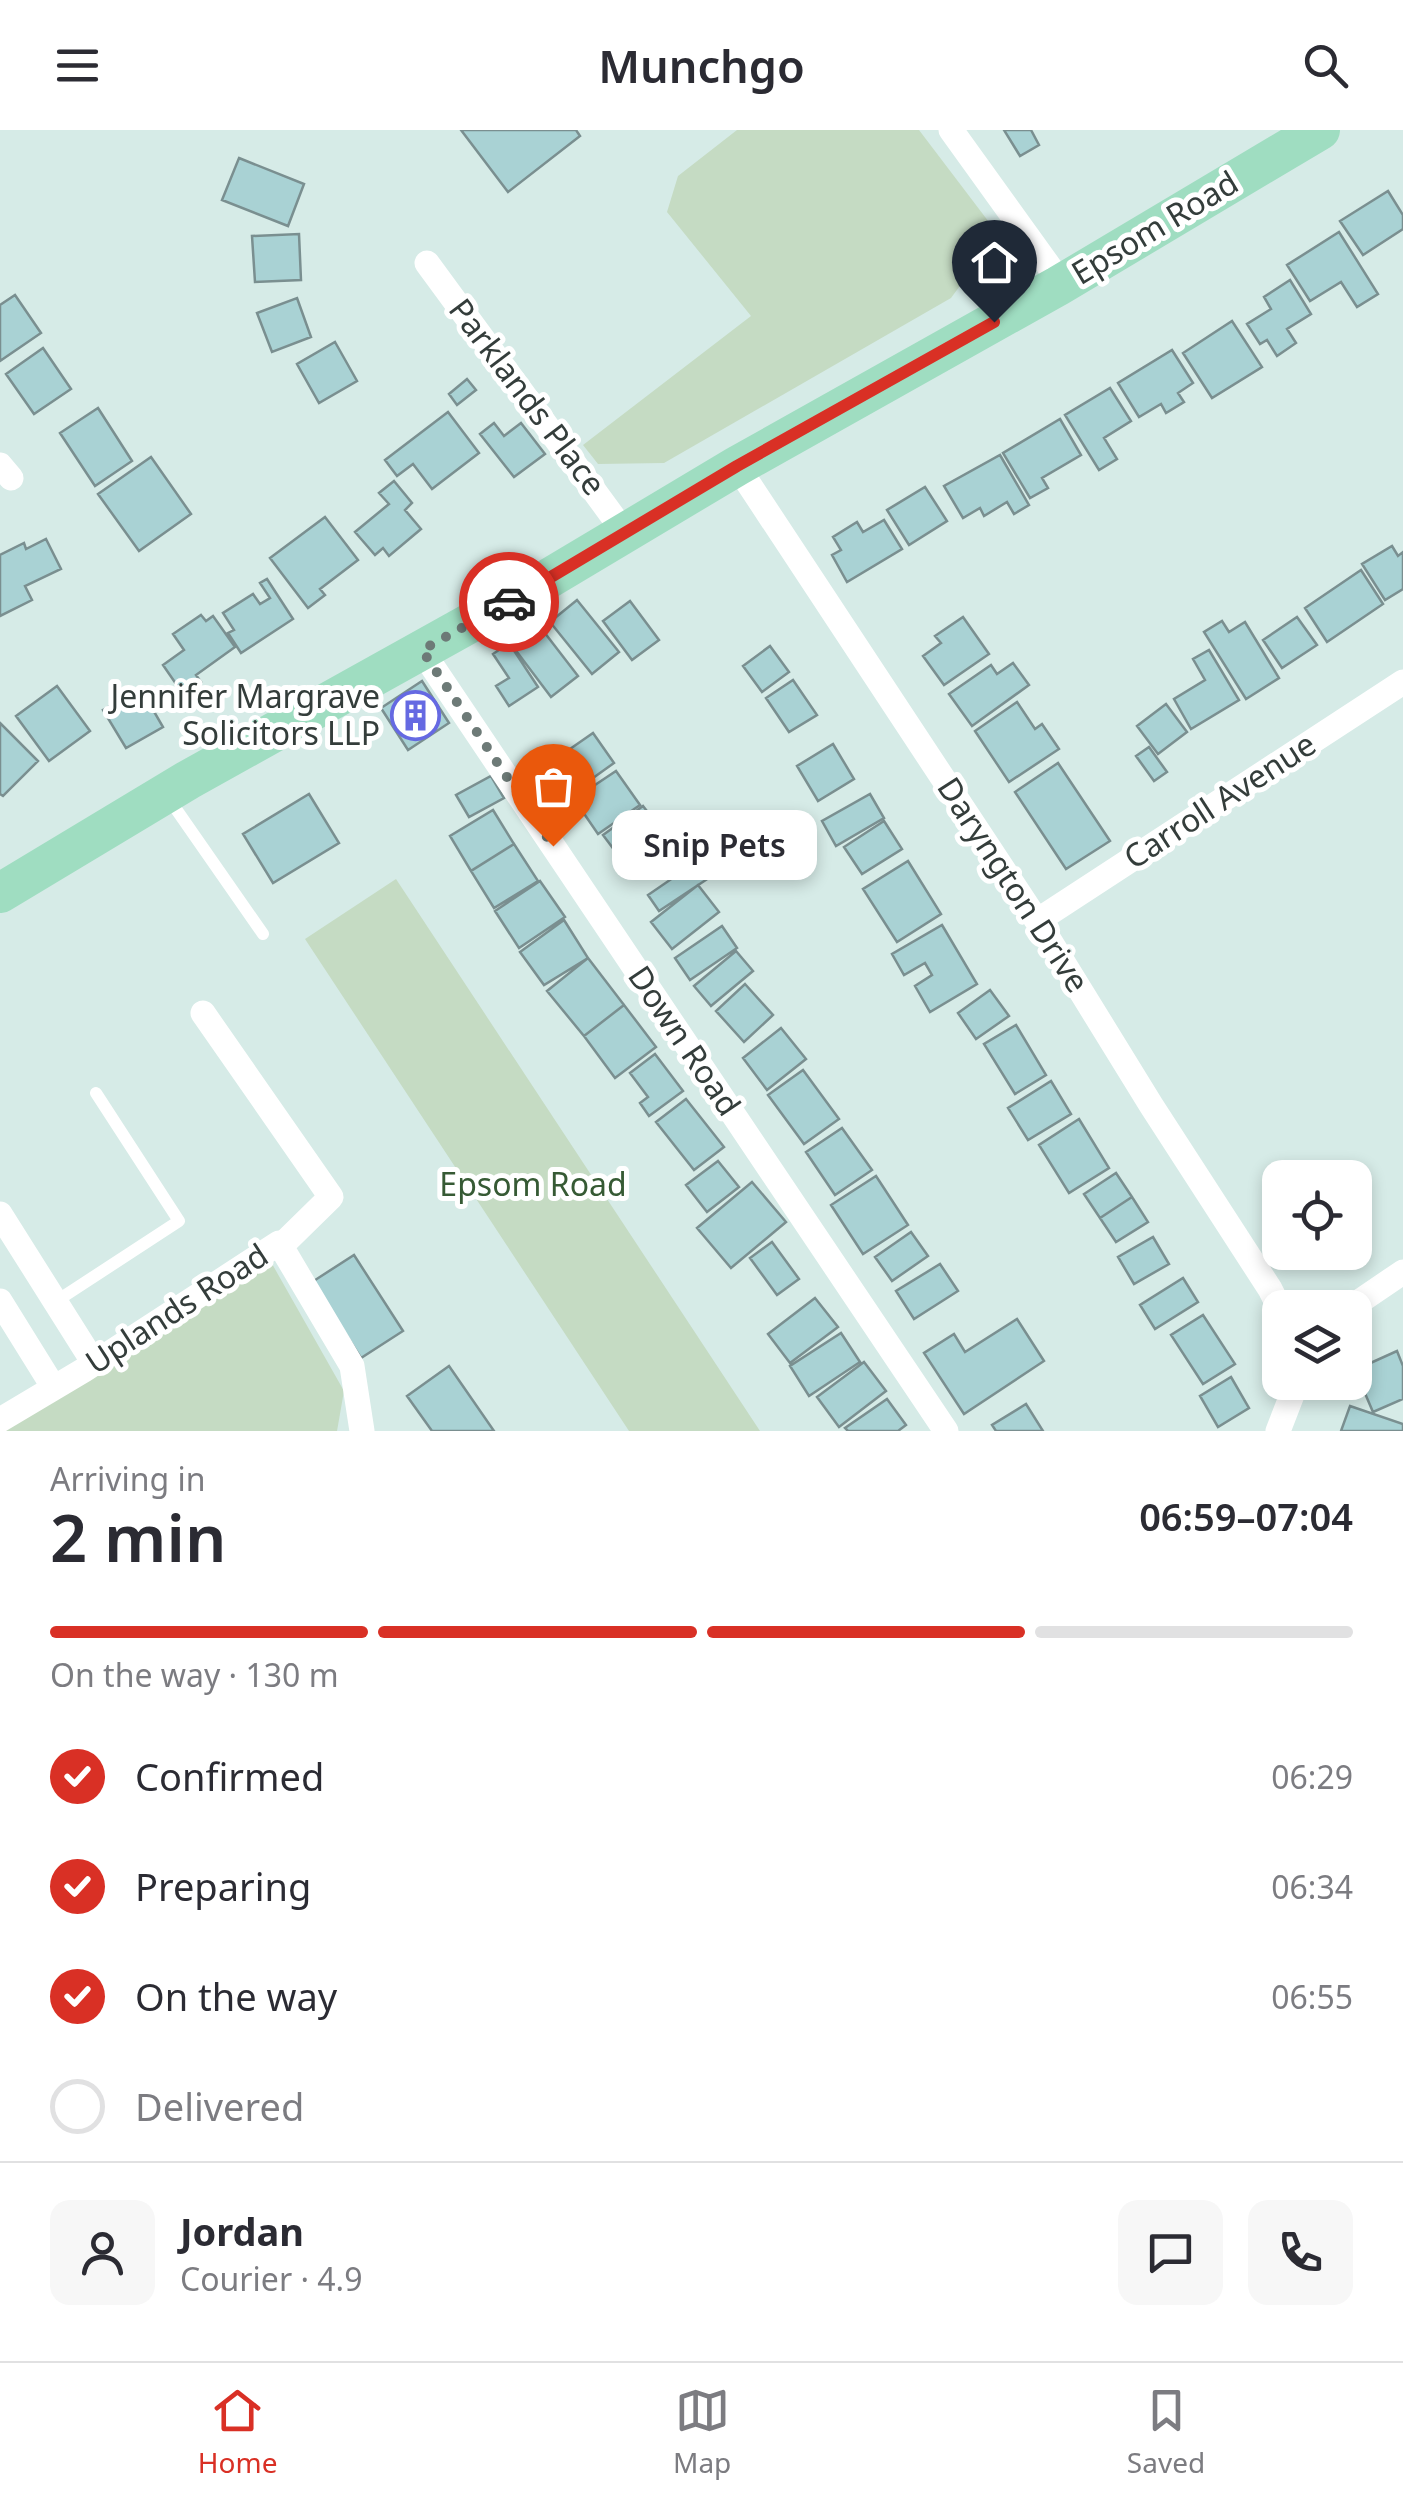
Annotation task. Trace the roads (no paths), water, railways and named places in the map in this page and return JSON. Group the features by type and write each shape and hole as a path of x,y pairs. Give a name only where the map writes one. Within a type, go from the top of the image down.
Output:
{"main road":[{"name":"Epsom Road","path":"0,893 165,793 526,592 737,466 1058,286 1320,130"}],"street":[{"path":"951,130 1051,269 1058,286"},
{"name":"Parklands Place","path":"427,263 625,532"},
{"name":"Daryngton Drive","path":"737,466 1037,920 1270,1290"},
{"name":"Down Road","path":"422,650 946,1431"},
{"name":"Carroll Avenue","path":"1037,920 1403,682"},
{"path":"203,1014 331,1197 281,1246"},
{"path":"0,1214 94,1363"},
{"name":"Uplands Road","path":"0,1420 279,1243 352,1366 362,1431"},
{"path":"1372,1293 1403,1272"},
{"path":"0,1301 11,1340 54,1388"},
{"path":"1278,1431 1291,1400"}],"lane":[{"path":"165,793 264,934"},
{"path":"55,1302 179,1222 96,1093"}],"place":[{"name":"Jennifer Margrave Solicitors LLP","path":"415,715"},
{"name":"Snip Pets","path":"553,846"}]}
